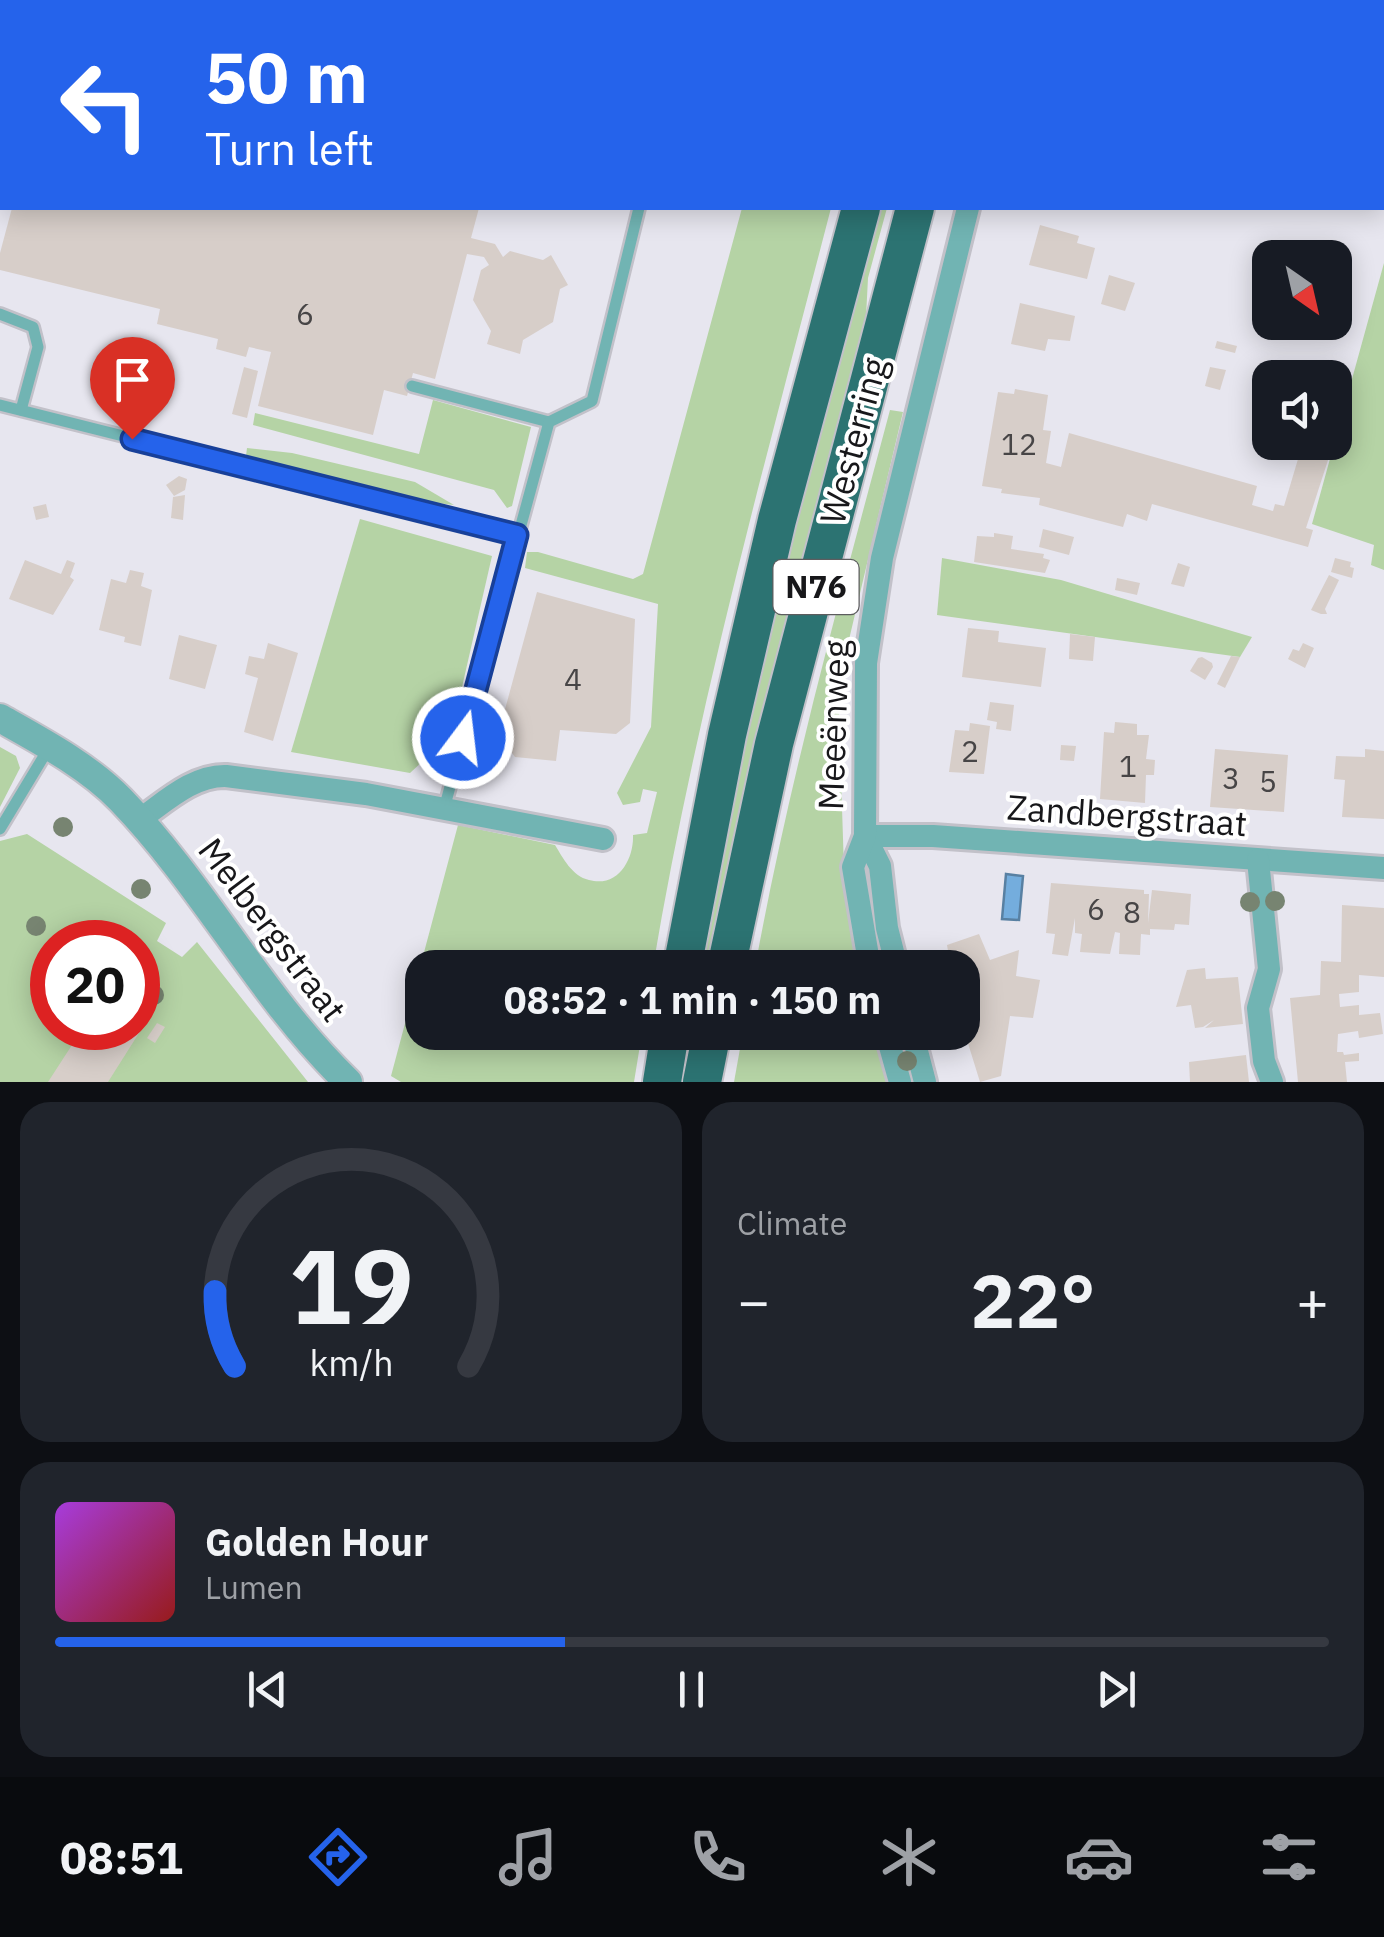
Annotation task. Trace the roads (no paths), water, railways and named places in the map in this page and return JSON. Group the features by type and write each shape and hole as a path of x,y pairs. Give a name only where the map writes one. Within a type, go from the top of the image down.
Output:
{"highway":[{"name":"Westerring","path":"685,950 727,735 777,520 860,210"},
{"name":"Westerring","path":"730,950 774,744 914,210"},
{"path":"662,1082 667,1050"},
{"path":"702,1082 708,1050"}],"street":[{"name":"Meeënweg","path":"865,836 866,663 882,558 968,210"},
{"name":"Melbergstraat","path":"0,718 50,746 118,796 170,857 316,1050 348,1082"},
{"path":"138,820 196,781 213,776 366,794 602,839"},
{"name":"Zandbergstraat","path":"865,836 933,836 1384,868"},
{"path":"865,836 853,867 867,950"},
{"path":"865,836 880,866 892,950"},
{"path":"1258,860 1269,969 1258,1008 1264,1060 1272,1082"},
{"path":"891,1050 900,1082"},
{"path":"917,1050 925,1082"}],"lane":[{"path":"412,386 550,422 592,401 639,210"},
{"path":"0,314 33,327 38,347 20,410"},
{"path":"0,405 517,535"},
{"path":"444,809 550,422"},
{"path":"0,829 50,746"}],"water":[{"path":"1006,874 1023,876 1019,920 1002,919"}]}
